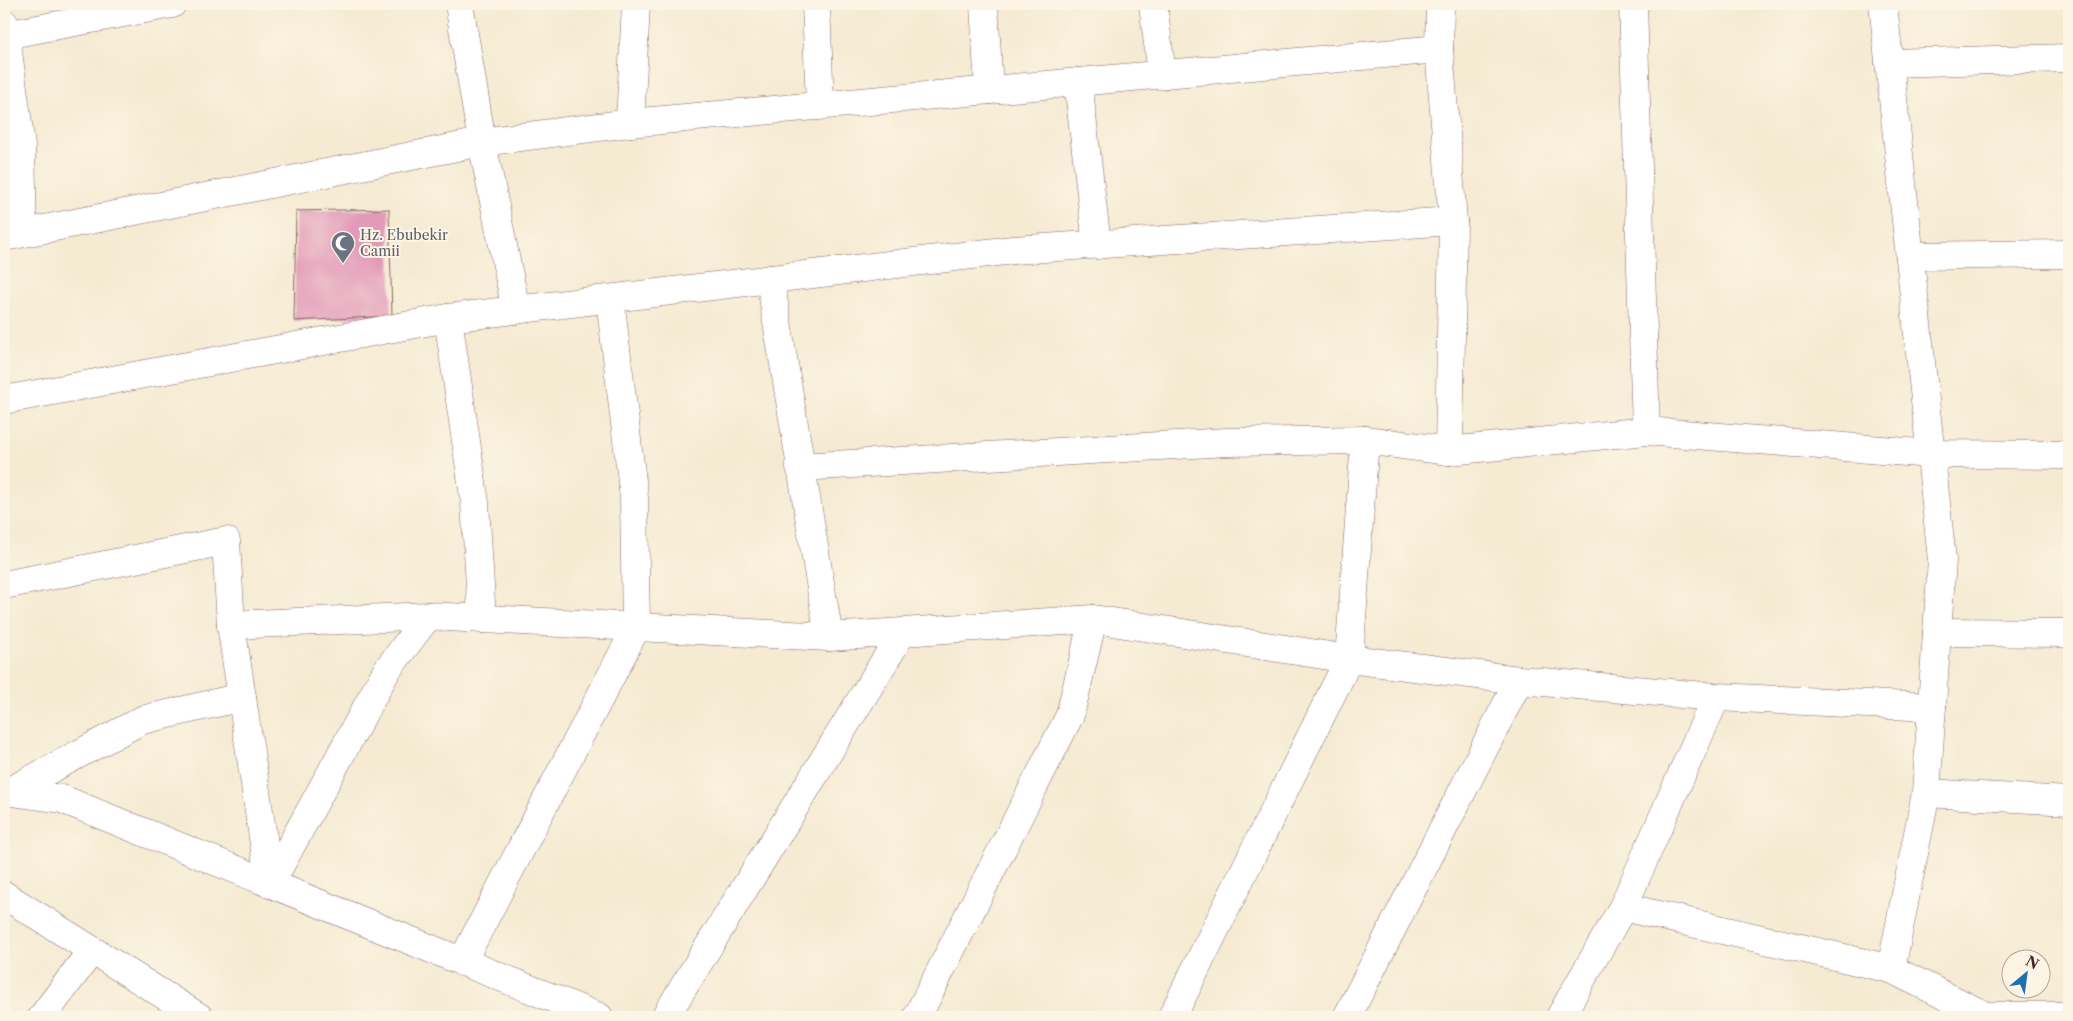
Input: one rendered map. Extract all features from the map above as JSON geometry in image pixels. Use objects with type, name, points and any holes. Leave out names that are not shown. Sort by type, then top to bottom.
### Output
[{"type":"street","points":[[172,4],[5,29],[21,146],[14,235],[482,142],[630,123],[1439,49]]},
{"type":"street","points":[[460,4],[482,142],[516,310]]},
{"type":"street","points":[[630,123],[636,4]]},
{"type":"street","points":[[816,4],[820,106]]},
{"type":"street","points":[[984,4],[989,90]]},
{"type":"street","points":[[1153,4],[1162,75]]},
{"type":"street","points":[[1440,4],[1439,49],[1453,221],[1449,451]]},
{"type":"street","points":[[1633,4],[1646,432]]},
{"type":"street","points":[[1883,4],[1942,560],[1926,793],[1891,969]]},
{"type":"street","points":[[1889,63],[2069,58]]},
{"type":"street","points":[[1078,82],[1097,245]]},
{"type":"street","points":[[4,400],[448,318],[1013,250],[1453,221]]},
{"type":"street","points":[[1910,256],[2069,254]]},
{"type":"street","points":[[770,279],[829,637]]},
{"type":"street","points":[[462,962],[636,628],[634,498],[610,299]]},
{"type":"street","points":[[448,318],[475,503],[482,619]]},
{"type":"street","points":[[800,467],[1227,442],[1365,440],[1449,451],[1646,432],[1931,454],[2069,455]]},
{"type":"street","points":[[1172,1017],[1350,659],[1365,440]]},
{"type":"street","points":[[4,585],[226,541],[231,625],[270,884]]},
{"type":"street","points":[[270,884],[387,670],[428,616]]},
{"type":"street","points":[[231,625],[428,616],[829,637],[1093,619],[1350,659],[1519,680],[1716,697],[1932,707]]},
{"type":"street","points":[[917,1017],[1070,715],[1093,619]]},
{"type":"street","points":[[665,1017],[902,632]]},
{"type":"street","points":[[1937,632],[2069,632]]},
{"type":"street","points":[[1347,1017],[1519,680]]},
{"type":"street","points":[[6,792],[142,720],[242,697]]},
{"type":"street","points":[[1560,1017],[1623,907],[1716,697]]},
{"type":"street","points":[[6,792],[62,799],[599,1017]]},
{"type":"street","points":[[1926,793],[2069,802]]},
{"type":"street","points":[[4,895],[199,1017]]},
{"type":"street","points":[[1623,907],[1891,969],[1986,1017],[2069,1016]]},
{"type":"street","points":[[42,1017],[92,950]]},
{"type":"building","name":"Hz. Ebubekir Camii","points":[[389,209],[392,316],[294,321],[296,211]]},
{"type":"place","name":"Hz. Ebubekir Camii","points":[[343,264]]}]
